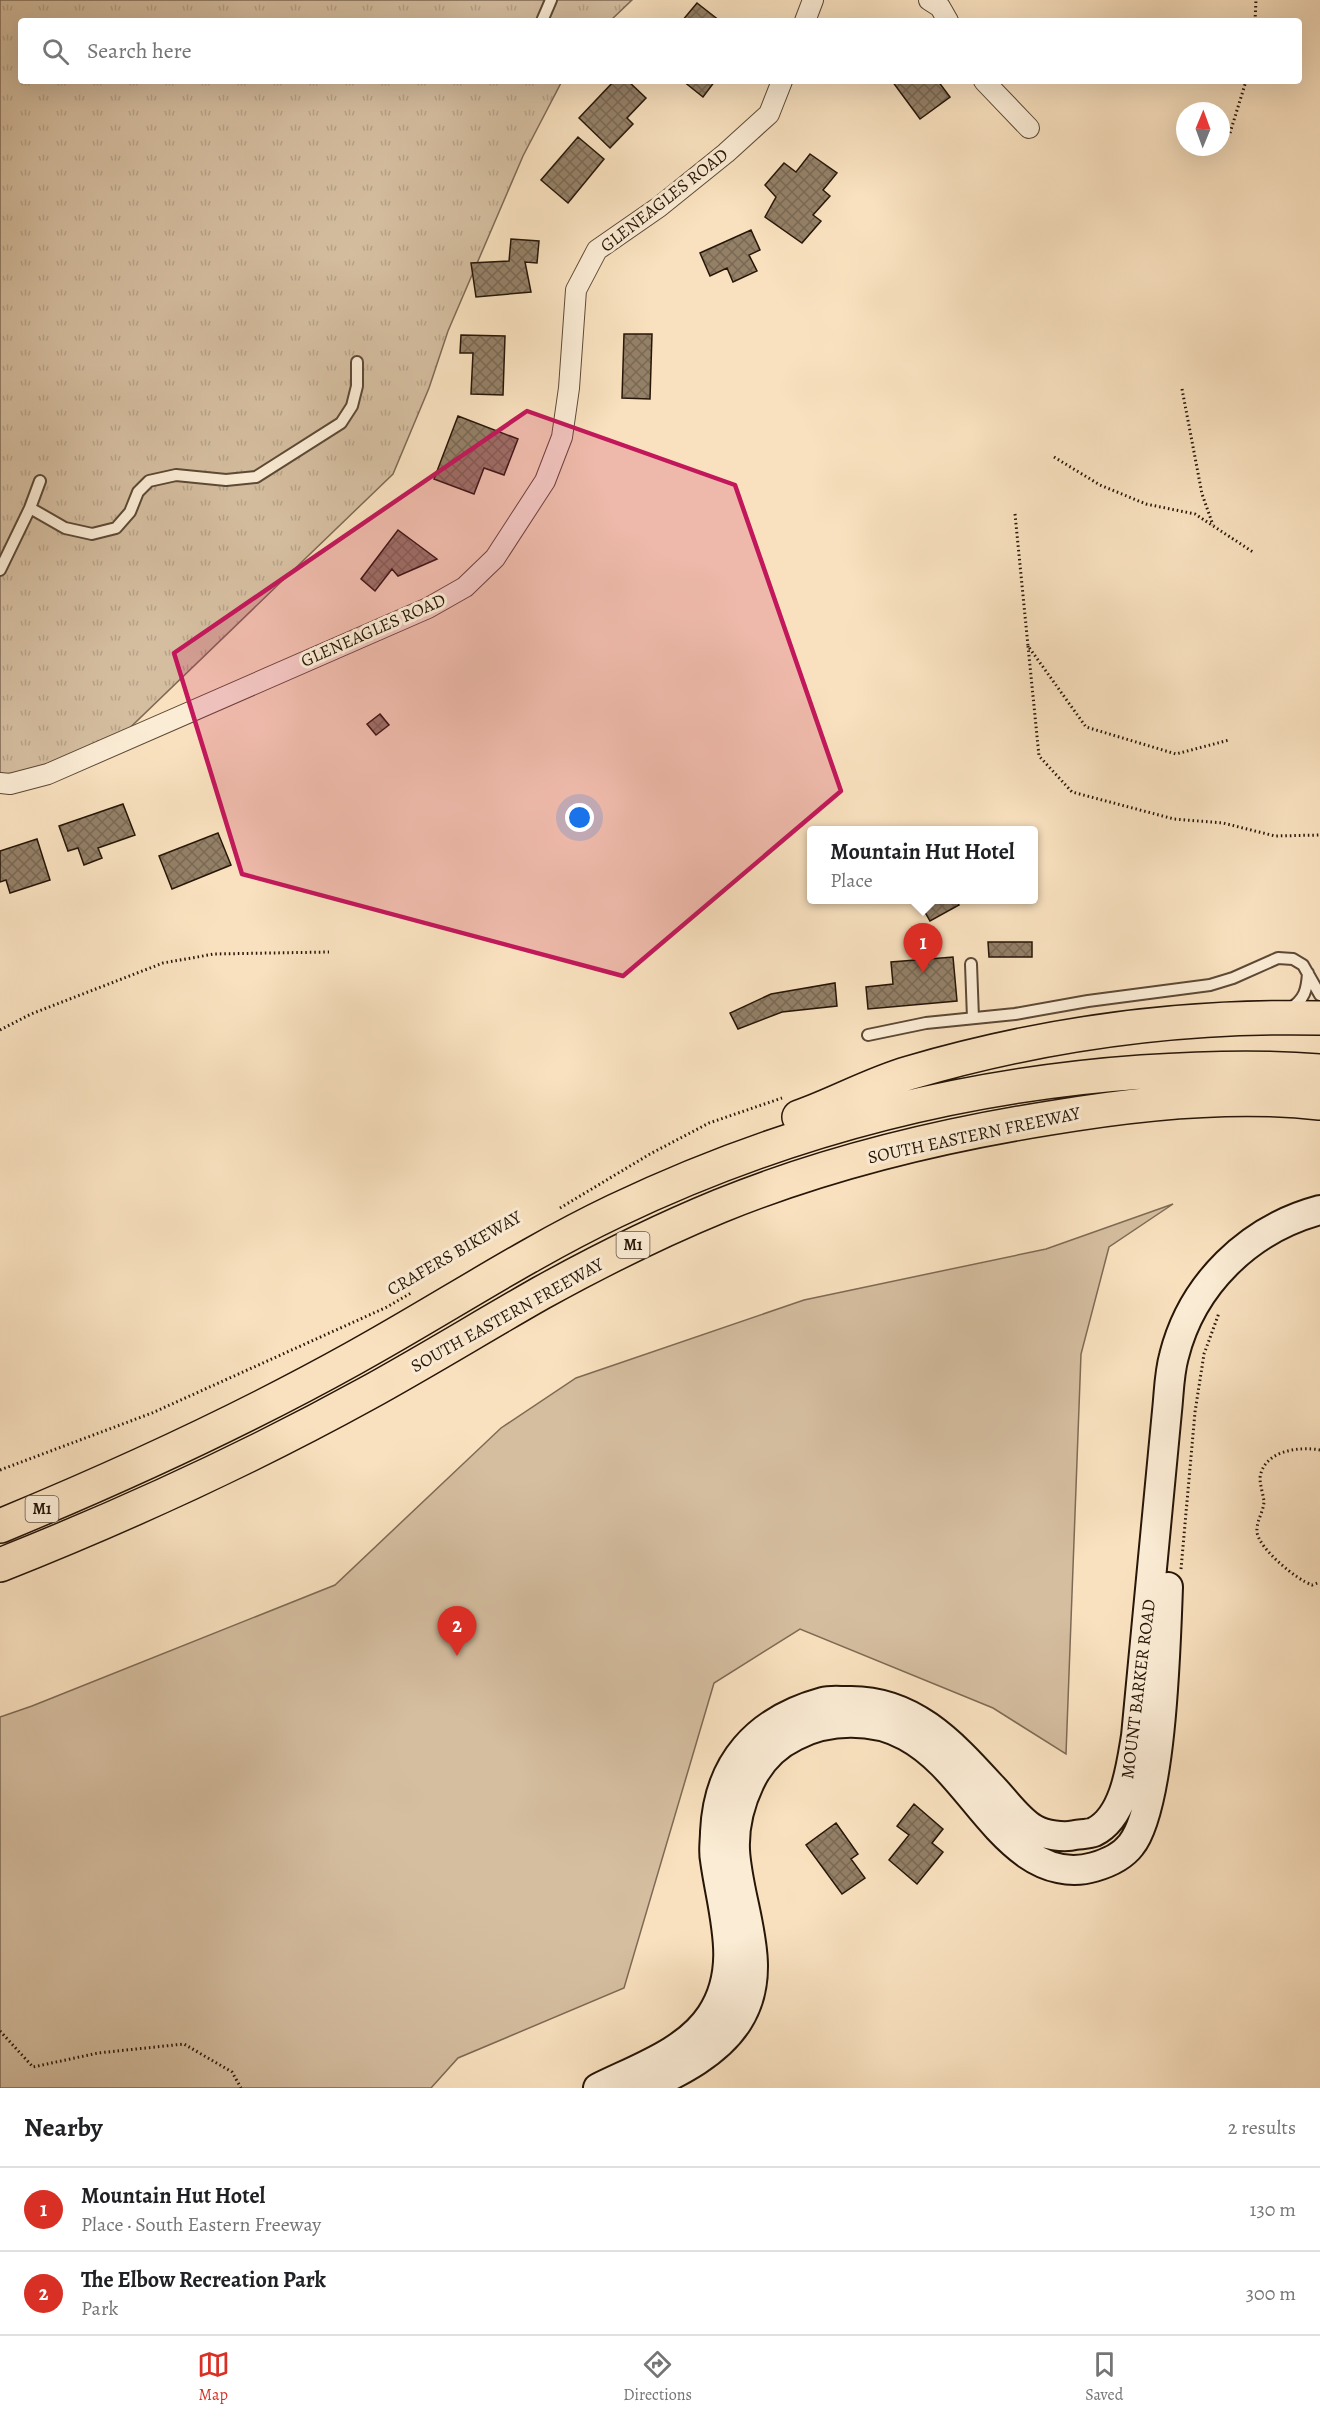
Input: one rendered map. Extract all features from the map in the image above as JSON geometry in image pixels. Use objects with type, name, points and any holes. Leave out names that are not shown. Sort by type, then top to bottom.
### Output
[{"type":"highway","points":[[614,1212],[724,1143],[819,1110],[907,1074],[1000,1049],[1142,1025],[1266,1017],[1320,1018]]},
{"type":"highway","name":"SOUTH EASTERN FREEWAY","points":[[0,1526],[175,1451],[264,1406],[352,1360],[614,1212],[707,1172],[799,1137],[895,1109],[994,1088],[1093,1076],[1194,1068],[1320,1071]]},
{"type":"highway","name":"SOUTH EASTERN FREEWAY","points":[[0,1565],[97,1525],[279,1440],[369,1393],[543,1292],[630,1246],[721,1206],[817,1170],[911,1144],[1011,1124],[1110,1108],[1208,1100],[1316,1103]]},
{"type":"highway","points":[[0,1517],[84,1491]]},
{"type":"main road","name":"MOUNT BARKER ROAD","points":[[859,1712],[885,1705],[912,1714],[938,1734],[1035,1829],[1067,1837],[1094,1832],[1111,1816],[1129,1783],[1136,1736],[1173,1358],[1184,1326],[1201,1295],[1224,1266],[1243,1248],[1258,1236],[1286,1221],[1320,1210]]},
{"type":"main road","name":"MOUNT BARKER ROAD","points":[[646,2088],[712,2050],[739,2020],[714,1857],[716,1819],[721,1792],[730,1768],[747,1743],[772,1724],[798,1711],[826,1701],[859,1712],[880,1726],[906,1736],[936,1757],[1004,1834],[1028,1854],[1049,1866],[1080,1871],[1111,1862],[1132,1845],[1145,1815],[1158,1738],[1165,1652],[1176,1435],[1184,1360],[1193,1332],[1208,1305],[1239,1266],[1263,1246],[1291,1231],[1320,1221]]},
{"type":"main road","name":"MOUNT BARKER ROAD","points":[[598,2088],[660,2057],[696,2034],[712,2015],[736,1994]]},
{"type":"street","points":[[806,18],[813,0]]},
{"type":"street","points":[[929,0],[939,7],[946,18]]},
{"type":"street","name":"GLENEAGLES ROAD","points":[[0,783],[10,784],[48,774],[428,608],[465,586],[495,558],[521,520],[544,481],[562,437],[569,388],[576,290],[597,250],[659,207],[726,153],[769,114],[781,84]]},
{"type":"street","points":[[987,84],[1029,128]]},
{"type":"lane","points":[[543,18],[550,0]]},
{"type":"lane","points":[[30,508],[65,528],[92,534],[116,528],[130,512],[138,492],[149,481],[176,475],[226,480],[256,477],[341,423],[352,406],[357,386],[357,362]]},
{"type":"lane","points":[[0,570],[30,508],[40,481]]},
{"type":"lane","points":[[868,1035],[926,1023],[1016,1014],[1098,999],[1210,985],[1233,978],[1278,958],[1297,961],[1306,968],[1320,995]]},
{"type":"lane","points":[[972,964],[973,1018]]},
{"type":"lane","points":[[1266,1017],[1284,1012],[1299,1002],[1306,989],[1308,973]]},
{"type":"path","points":[[1255,18],[1256,0]]},
{"type":"path","points":[[1230,133],[1245,84]]},
{"type":"path","points":[[1182,389],[1202,494],[1214,526]]},
{"type":"path","points":[[1054,457],[1100,485],[1146,504],[1195,514],[1253,552]]},
{"type":"path","points":[[1015,514],[1039,756],[1072,792],[1174,819],[1223,823],[1275,836],[1320,835]]},
{"type":"path","points":[[1028,646],[1086,727],[1176,754],[1229,740]]},
{"type":"path","points":[[0,1030],[31,1014],[164,963],[214,954],[329,952]]},
{"type":"path","points":[[554,1211],[650,1154],[709,1123],[789,1095]]},
{"type":"path","name":"CRAFERS BIKEWAY","points":[[0,1470],[152,1413],[387,1307],[417,1290]]},
{"type":"path","points":[[1181,1570],[1192,1436],[1204,1354],[1219,1313],[1225,1304]]},
{"type":"path","points":[[1320,1450],[1279,1452],[1265,1465],[1260,1478],[1264,1504],[1257,1530],[1259,1539],[1271,1555],[1303,1582],[1312,1585],[1320,1582]]},
{"type":"path","points":[[0,2031],[33,2067],[98,2053],[184,2044],[232,2073],[241,2088]]},
{"type":"highlighted area","points":[[527,411],[735,485],[841,791],[623,976],[242,874],[174,653]]},
{"type":"green space","points":[[0,0],[632,0],[613,18],[18,18],[18,84],[560,84],[523,156],[448,331],[429,388],[393,474],[113,744],[0,783]]},
{"type":"green space","points":[[1173,1204],[1109,1247],[1081,1354],[1066,1754],[993,1708],[800,1629],[714,1683],[624,1988],[458,2058],[431,2088],[0,2088],[0,1717],[335,1585],[501,1428],[576,1378],[804,1300],[1046,1249]]},
{"type":"building","points":[[697,3],[716,18],[684,18]]},
{"type":"building","points":[[611,84],[631,84],[646,98],[627,118],[633,124],[610,148],[579,118]]},
{"type":"building","points":[[687,84],[713,84],[703,97]]},
{"type":"building","points":[[894,84],[940,84],[950,97],[920,119]]},
{"type":"building","points":[[578,137],[604,159],[568,203],[541,180]]},
{"type":"building","points":[[810,154],[837,173],[823,190],[830,196],[813,215],[821,221],[802,243],[765,217],[776,197],[765,185],[784,163],[796,172]]},
{"type":"building","points":[[751,230],[760,250],[749,255],[757,271],[733,282],[727,268],[710,276],[700,253]]},
{"type":"building","points":[[511,239],[539,241],[537,263],[525,262],[531,292],[476,297],[471,263],[509,261]]},
{"type":"building","points":[[624,334],[652,334],[650,399],[622,398]]},
{"type":"building","points":[[461,335],[505,336],[503,395],[471,394],[473,353],[460,353]]},
{"type":"building","points":[[458,416],[518,439],[504,475],[484,468],[474,494],[434,479]]},
{"type":"building","points":[[398,530],[437,559],[398,576],[392,569],[375,591],[361,579]]},
{"type":"building","points":[[380,714],[389,725],[376,735],[367,724]]},
{"type":"building","points":[[123,804],[135,835],[98,848],[102,858],[84,865],[78,848],[68,851],[59,826]]},
{"type":"building","points":[[218,833],[231,865],[172,889],[159,856]]},
{"type":"building","points":[[37,839],[50,880],[10,893],[6,880],[0,882],[0,851]]},
{"type":"building","points":[[920,904],[959,905],[930,921]]},
{"type":"building","points":[[988,942],[1032,942],[1032,957],[989,957]]},
{"type":"building","points":[[953,957],[957,1001],[868,1009],[866,987],[893,984],[891,962]]},
{"type":"building","points":[[835,983],[837,1006],[782,1012],[738,1029],[730,1013],[771,994]]},
{"type":"building","points":[[914,1804],[943,1829],[932,1843],[943,1852],[917,1884],[889,1860],[909,1835],[897,1826]]},
{"type":"building","points":[[836,1823],[858,1854],[851,1859],[865,1878],[842,1894],[806,1845]]},
{"type":"place","name":"Mountain Hut Hotel","points":[[923,973]]},
{"type":"place","name":"The Elbow Recreation Park","points":[[457,1656]]}]
